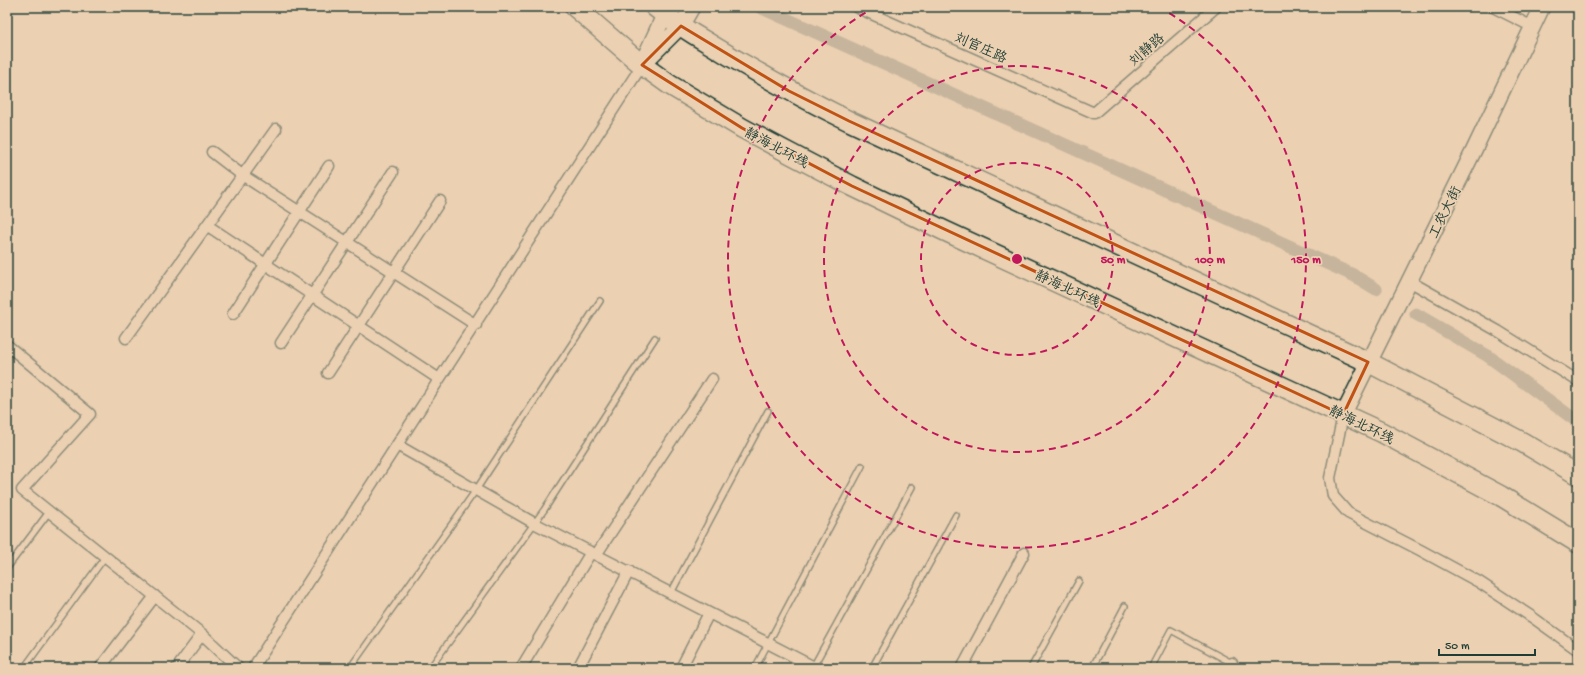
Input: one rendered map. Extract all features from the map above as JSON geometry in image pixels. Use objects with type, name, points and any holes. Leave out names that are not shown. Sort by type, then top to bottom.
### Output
[{"type":"highway","name":"静海北环线","points":[[575,7],[642,65],[670,85],[742,128],[852,186],[945,231],[1381,432],[1501,496],[1578,543]]},
{"type":"highway","points":[[662,9],[681,26],[789,91],[848,121],[1368,362],[1522,442],[1578,476]]},
{"type":"street","points":[[253,668],[439,378],[476,325],[642,65],[681,26],[692,7]]},
{"type":"street","name":"刘官庄路","points":[[856,7],[1094,113]]},
{"type":"street","name":"刘静路","points":[[1094,113],[1216,7]]},
{"type":"street","points":[[1493,7],[1533,28]]},
{"type":"street","name":"工农大街","points":[[1343,415],[1474,150],[1542,7]]},
{"type":"street","points":[[642,65],[662,9]]},
{"type":"street","points":[[126,338],[208,226],[276,128]]},
{"type":"street","points":[[212,152],[242,175],[476,325]]},
{"type":"street","points":[[233,314],[329,166]]},
{"type":"street","points":[[281,343],[393,172]]},
{"type":"street","points":[[328,373],[440,201]]},
{"type":"street","points":[[208,226],[439,378]]},
{"type":"street","points":[[1409,281],[1498,331],[1578,381]]},
{"type":"street","points":[[7,345],[90,414],[22,490],[202,634],[238,668]]},
{"type":"street","points":[[521,668],[593,553],[712,379]]},
{"type":"street","points":[[1343,415],[1330,478],[1333,496],[1348,513],[1479,582],[1578,650]]},
{"type":"street","points":[[397,445],[534,523],[814,667]]},
{"type":"street","points":[[962,668],[1024,553]]},
{"type":"street","points":[[578,668],[629,571]]},
{"type":"street","points":[[100,668],[155,596]]},
{"type":"street","points":[[681,668],[709,613]]},
{"type":"street","points":[[177,668],[202,634]]},
{"type":"lane","points":[[350,668],[476,490],[600,301]]},
{"type":"lane","points":[[430,668],[544,510],[655,338]]},
{"type":"lane","points":[[671,593],[768,411]]},
{"type":"lane","points":[[756,668],[862,466]]},
{"type":"lane","points":[[814,667],[912,487]]},
{"type":"lane","points":[[7,568],[49,512]]},
{"type":"lane","points":[[872,668],[956,514]]},
{"type":"lane","points":[[24,668],[105,557]]},
{"type":"lane","points":[[1031,668],[1079,581]]},
{"type":"lane","points":[[1092,668],[1125,606]]},
{"type":"lane","points":[[1150,668],[1172,630],[1234,666]]},
{"type":"highlighted area","points":[[681,26],[789,91],[849,121],[1368,362],[1343,415],[852,186],[742,128],[642,65]]},
{"type":"waterway","points":[[760,7],[1353,275],[1376,289]]},
{"type":"waterway","points":[[1416,314],[1488,356],[1578,422]]}]
